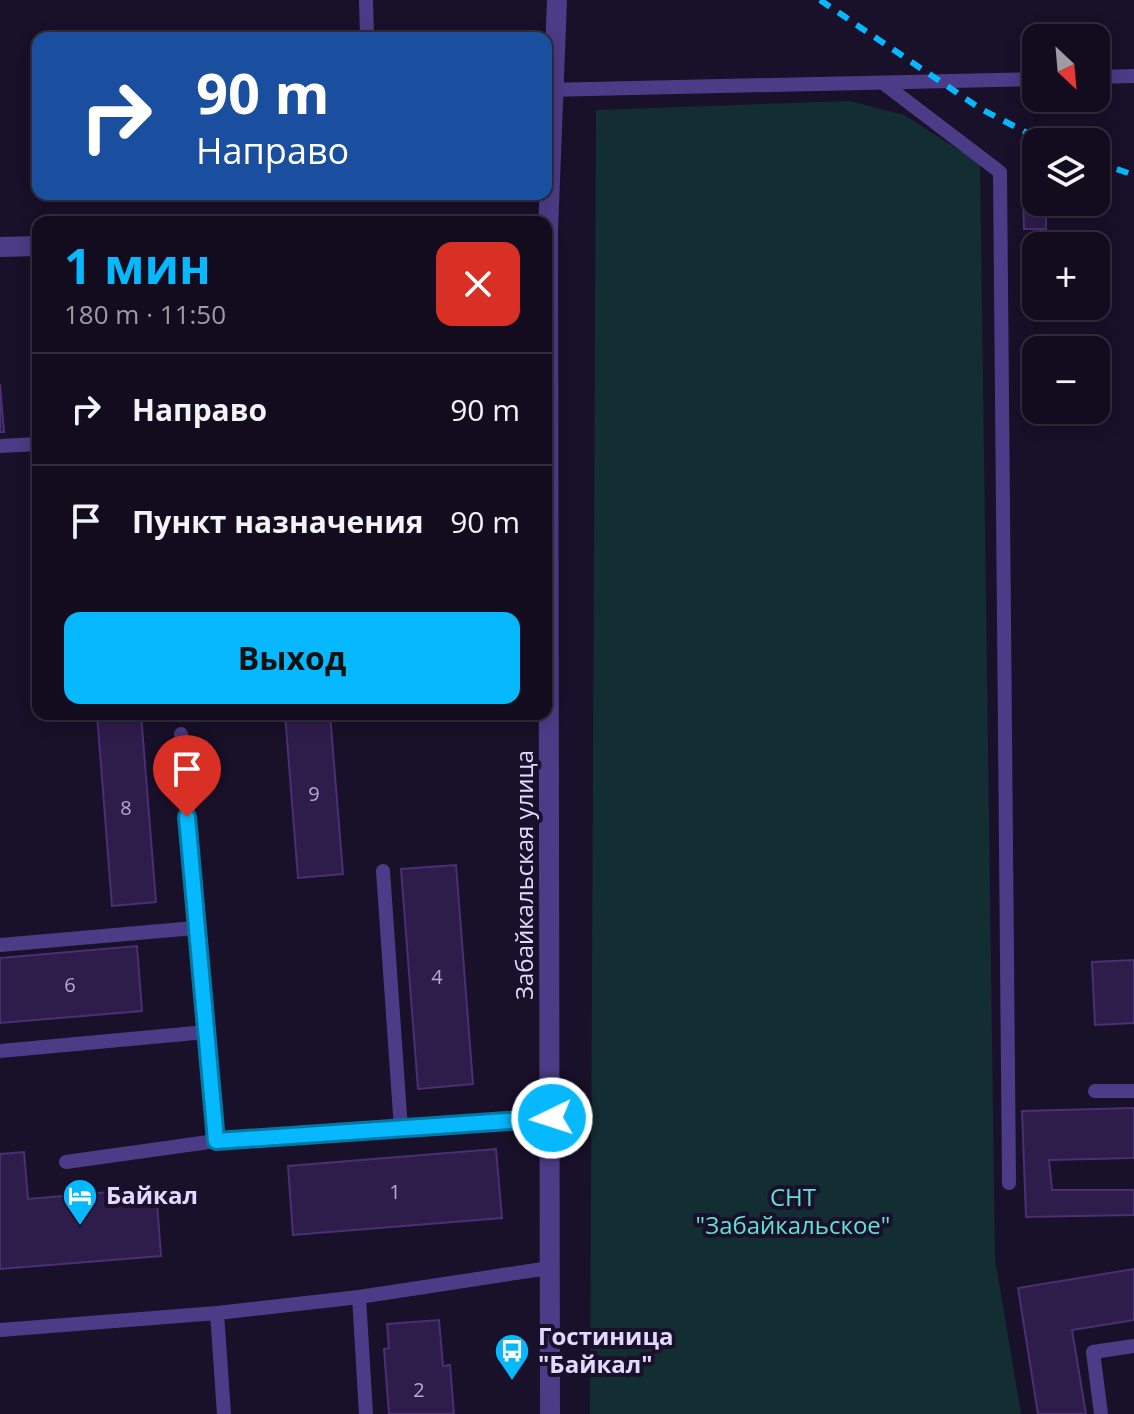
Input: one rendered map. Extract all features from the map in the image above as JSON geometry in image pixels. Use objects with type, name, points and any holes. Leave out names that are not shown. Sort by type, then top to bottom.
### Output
[{"type":"street","name":"Забайкальская улица","points":[[552,56],[557,0]]},
{"type":"street","points":[[0,247],[32,246]]},
{"type":"street","name":"Забайкальская улица","points":[[550,720],[550,1414]]},
{"type":"lane","points":[[366,0],[367,32]]},
{"type":"lane","points":[[1110,77],[1134,76]]},
{"type":"lane","points":[[552,90],[1022,79]]},
{"type":"lane","points":[[883,83],[1000,172],[1009,1183]]},
{"type":"lane","points":[[0,446],[32,444]]},
{"type":"lane","points":[[181,734],[195,928],[216,1141]]},
{"type":"lane","points":[[383,871],[401,1129]]},
{"type":"lane","points":[[0,945],[195,928]]},
{"type":"lane","points":[[0,1051],[206,1032]]},
{"type":"lane","points":[[1095,1091],[1134,1091]]},
{"type":"lane","points":[[66,1162],[216,1141],[552,1118]]},
{"type":"lane","points":[[0,1330],[217,1313],[359,1297],[549,1268]]},
{"type":"lane","points":[[359,1297],[366,1414]]},
{"type":"lane","points":[[217,1313],[224,1414]]},
{"type":"lane","points":[[1101,1414],[1093,1352],[1134,1346]]},
{"type":"green space","name":"СНТ \"Забайкальское\"","points":[[850,101],[904,115],[980,163],[995,1259],[1021,1414],[590,1414],[596,110]]},
{"type":"building","points":[[1024,216],[1046,216],[1046,229],[1024,229]]},
{"type":"building","points":[[0,384],[4,432],[0,432]]},
{"type":"building","points":[[97,720],[141,720],[156,902],[112,906]]},
{"type":"building","points":[[285,720],[330,720],[343,874],[298,878]]},
{"type":"building","points":[[456,865],[473,1084],[418,1089],[401,869]]},
{"type":"building","points":[[137,946],[142,1011],[0,1023],[0,958]]},
{"type":"building","points":[[1134,960],[1134,1023],[1095,1025],[1092,962]]},
{"type":"building","points":[[1134,1108],[1134,1158],[1049,1160],[1052,1190],[1134,1190],[1134,1215],[1026,1217],[1022,1111]]},
{"type":"building","points":[[496,1149],[502,1218],[293,1235],[288,1166]]},
{"type":"building","name":"Байкал","points":[[24,1152],[28,1199],[156,1188],[161,1256],[0,1269],[0,1154]]},
{"type":"building","points":[[1134,1269],[1134,1320],[1072,1330],[1086,1414],[1038,1414],[1018,1288]]},
{"type":"building","points":[[439,1320],[443,1366],[450,1365],[454,1414],[389,1414],[384,1349],[389,1348],[387,1324]]},
{"type":"railway","points":[[820,0],[981,109],[1022,130]]},
{"type":"railway","points":[[1110,167],[1134,175]]},
{"type":"place","name":"Байкал","points":[[80,1227]]},
{"type":"place","name":"Гостиница \"Байкал\"","points":[[512,1382]]},
{"type":"route","points":[[187,817],[216,1141],[552,1118]]}]
